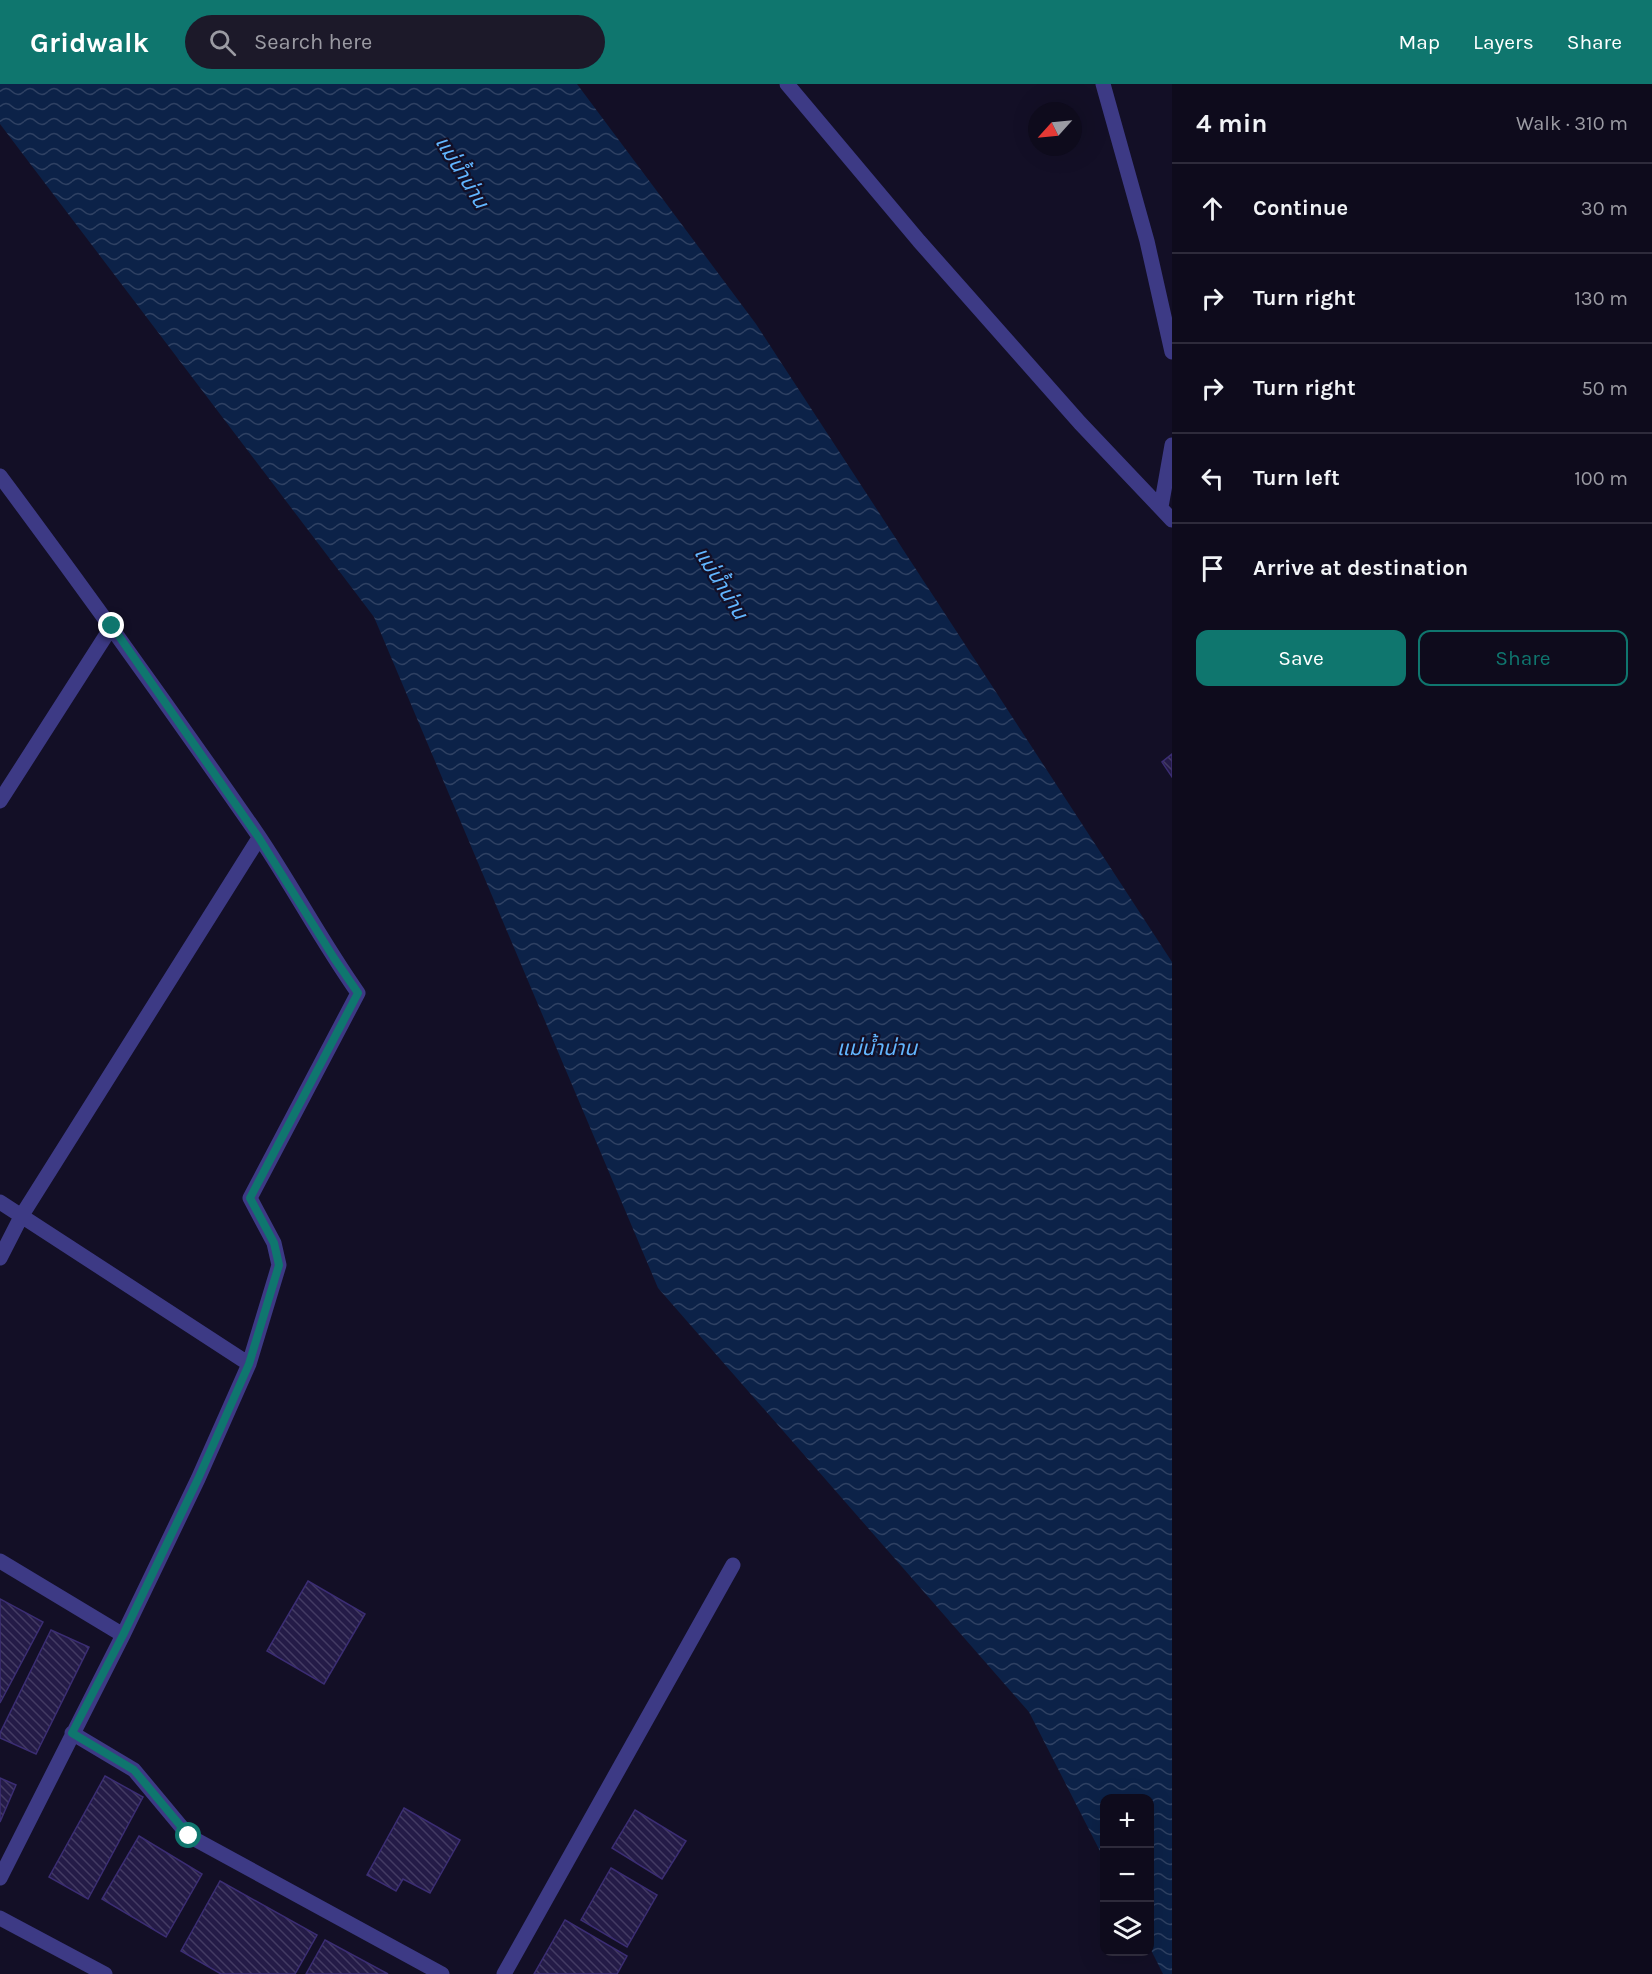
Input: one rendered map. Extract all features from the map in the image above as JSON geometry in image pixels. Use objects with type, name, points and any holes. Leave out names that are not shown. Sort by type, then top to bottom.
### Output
[{"type":"street","points":[[787,84],[919,241],[1072,414],[1172,520]]},
{"type":"street","points":[[1103,84],[1147,242],[1172,352]]},
{"type":"street","points":[[1161,507],[1172,445]]},
{"type":"street","points":[[0,476],[112,626],[259,838],[358,993],[250,1198],[274,1243],[279,1265],[249,1364],[198,1479],[123,1635],[0,1878]]},
{"type":"street","points":[[0,801],[112,626]]},
{"type":"street","points":[[0,1258],[22,1215],[259,838]]},
{"type":"street","points":[[0,1203],[22,1215],[249,1364]]},
{"type":"street","points":[[0,1561],[123,1635]]},
{"type":"street","points":[[504,1974],[733,1565]]},
{"type":"street","points":[[72,1733],[134,1770],[189,1836],[442,1974]]},
{"type":"street","points":[[0,1918],[105,1974]]},
{"type":"water","name":"แม่น้ำน่าน","points":[[0,84],[577,84],[756,324],[1172,962],[1172,1974],[1163,1974],[1154,1956],[1154,1794],[1100,1794],[1100,1851],[1029,1712],[658,1288],[374,617],[0,124]]},
{"type":"building","points":[[1172,754],[1172,777],[1162,762]]},
{"type":"building","points":[[308,1581],[365,1614],[324,1684],[267,1651]]},
{"type":"building","points":[[0,1599],[43,1622],[0,1703]]},
{"type":"building","points":[[51,1630],[89,1647],[36,1754],[0,1738],[0,1733]]},
{"type":"building","points":[[105,1776],[143,1797],[88,1899],[49,1877]]},
{"type":"building","points":[[0,1778],[16,1785],[0,1822]]},
{"type":"building","points":[[404,1808],[460,1840],[430,1893],[403,1879],[396,1891],[367,1875]]},
{"type":"building","points":[[635,1810],[686,1841],[662,1879],[612,1848]]},
{"type":"building","points":[[139,1836],[202,1874],[166,1937],[102,1899]]},
{"type":"building","points":[[611,1868],[657,1895],[627,1947],[581,1920]]},
{"type":"building","points":[[220,1881],[317,1935],[295,1974],[221,1974],[181,1951]]},
{"type":"building","points":[[565,1920],[627,1956],[617,1974],[534,1974]]},
{"type":"building","points":[[325,1940],[388,1974],[306,1974]]},
{"type":"route","points":[[112,626],[259,838],[358,993],[250,1198],[274,1243],[279,1265],[249,1364],[198,1479],[123,1635],[72,1733],[134,1770],[189,1836]]}]
